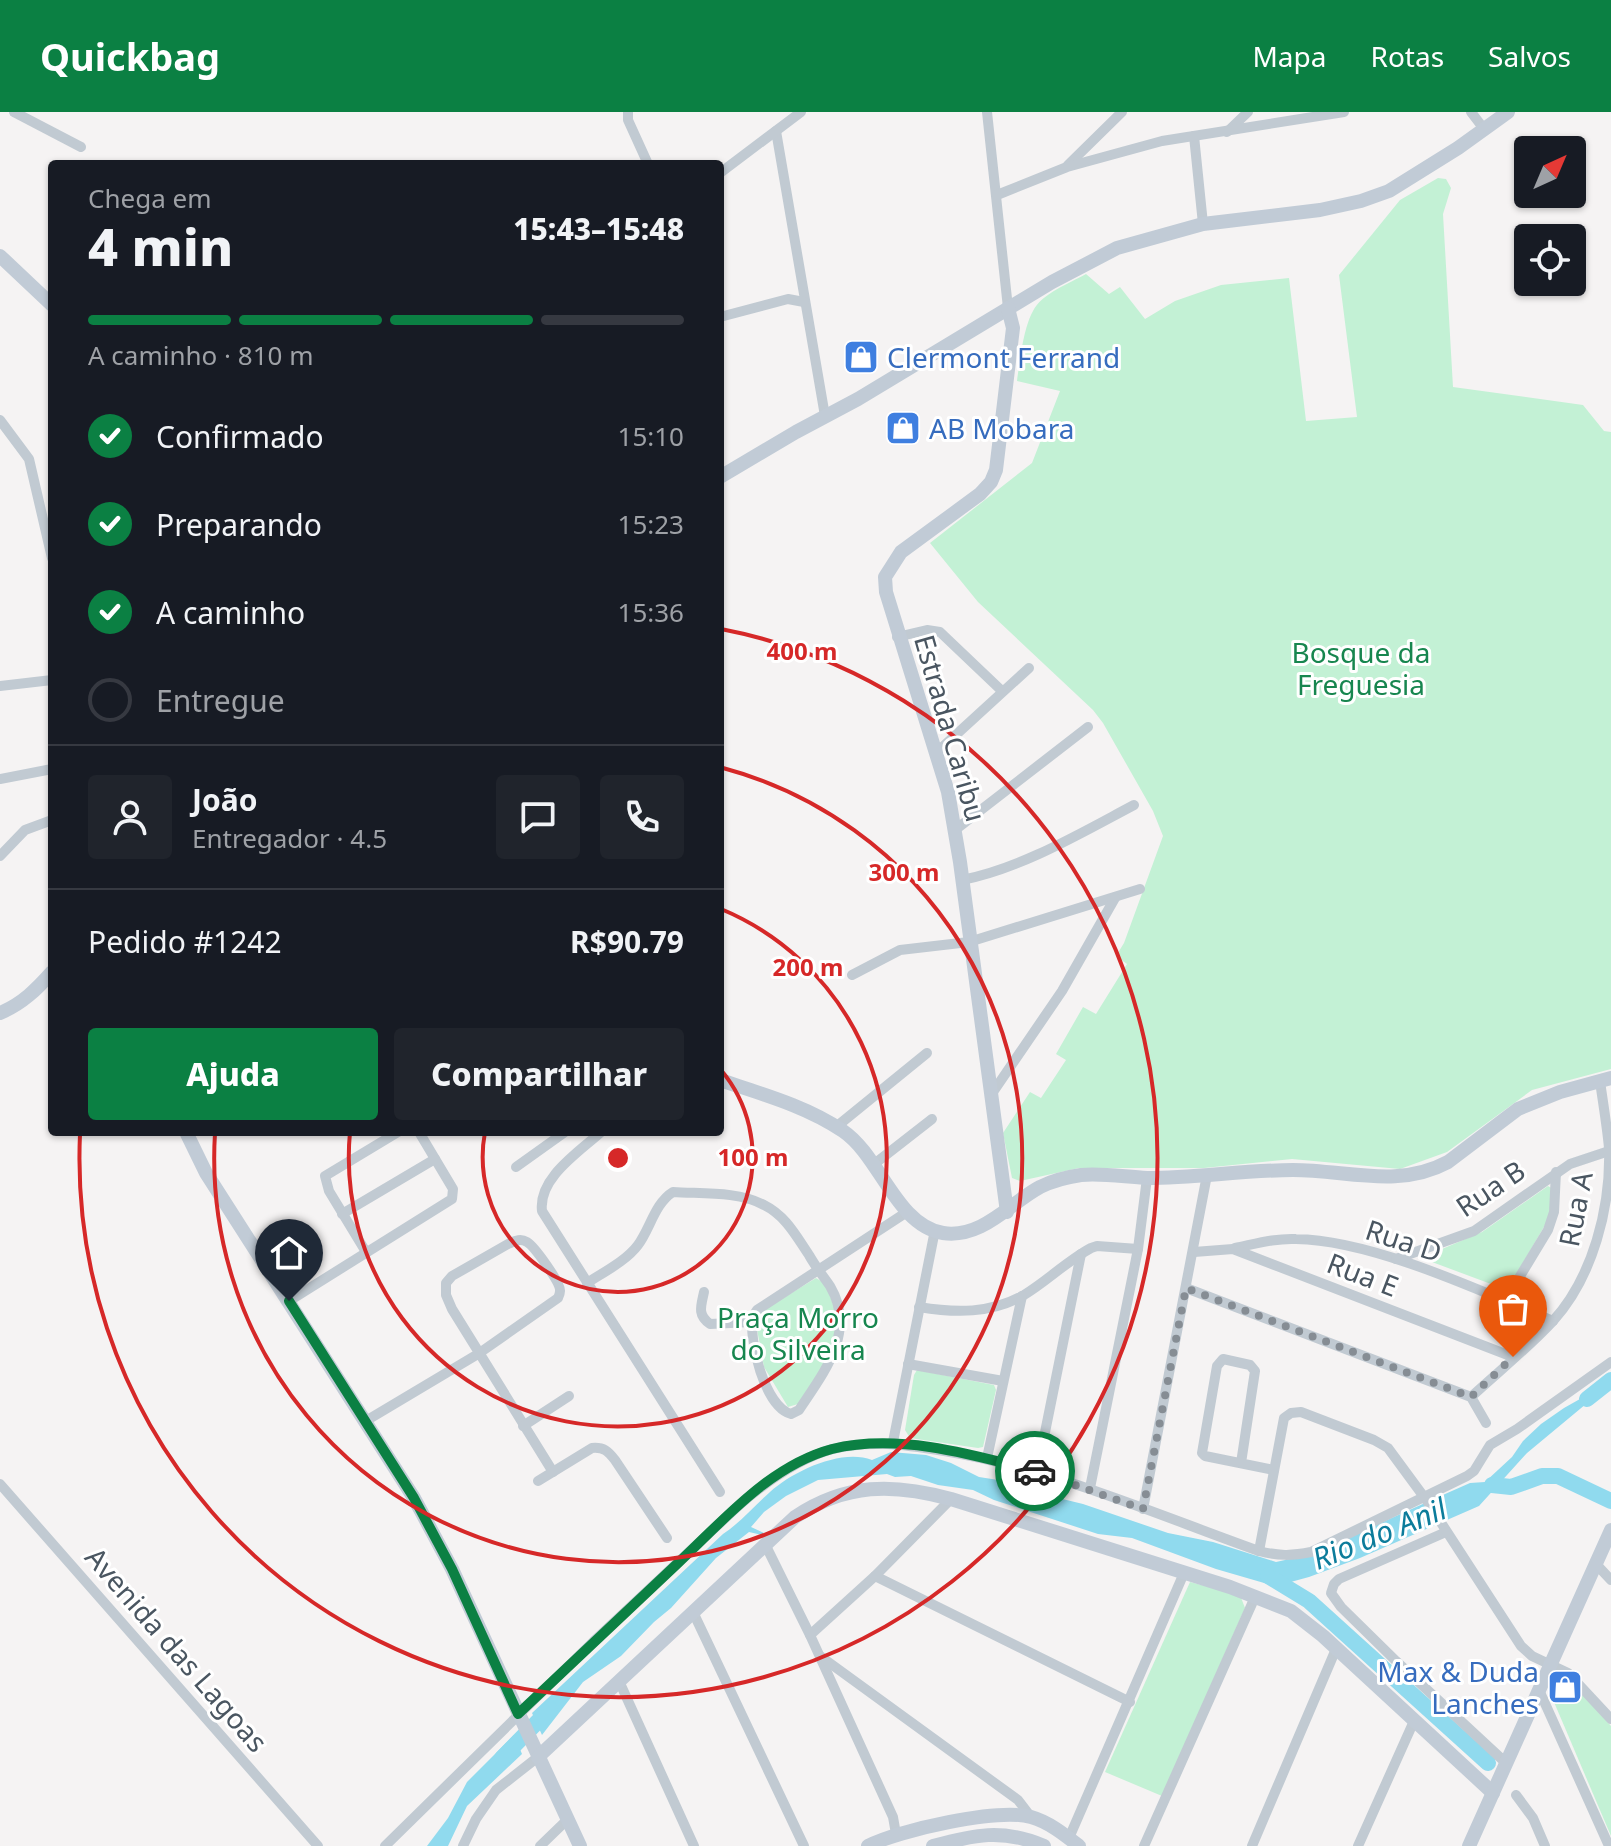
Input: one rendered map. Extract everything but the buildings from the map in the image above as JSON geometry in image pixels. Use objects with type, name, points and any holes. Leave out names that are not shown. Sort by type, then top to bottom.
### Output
[{"type":"street","points":[[14,112],[81,147]]},
{"type":"street","points":[[628,112],[628,120],[646,160]]},
{"type":"street","points":[[724,170],[801,112]]},
{"type":"street","points":[[987,112],[1008,308]]},
{"type":"street","points":[[1067,167],[1122,112]]},
{"type":"street","points":[[1227,132],[1248,112]]},
{"type":"street","points":[[997,195],[1067,167],[1162,141],[1344,112]]},
{"type":"street","points":[[1471,112],[1484,129]]},
{"type":"street","points":[[724,475],[882,385],[1008,308],[1117,248],[1203,224],[1320,210],[1361,201],[1389,191],[1508,112]]},
{"type":"street","points":[[776,131],[825,416]]},
{"type":"street","points":[[1194,136],[1203,224]]},
{"type":"street","points":[[0,256],[48,301]]},
{"type":"street","points":[[788,299],[801,284]]},
{"type":"street","points":[[724,316],[788,299],[804,302]]},
{"type":"street","name":"Estrada Caribu","points":[[1007,1212],[955,830],[936,753],[897,637],[885,577],[891,565],[912,542],[980,494],[991,482],[996,470],[1013,328],[1008,308]]},
{"type":"street","points":[[2,426],[29,459],[48,541]]},
{"type":"street","points":[[897,637],[927,630],[940,632],[1002,691]]},
{"type":"street","points":[[936,753],[1029,668]]},
{"type":"street","points":[[0,686],[48,680]]},
{"type":"street","points":[[955,830],[1088,727]]},
{"type":"street","points":[[0,779],[48,770]]},
{"type":"street","points":[[962,880],[1003,869],[1134,805]]},
{"type":"street","points":[[0,856],[25,830],[48,821]]},
{"type":"street","points":[[852,975],[900,950],[969,942],[1140,889]]},
{"type":"street","points":[[991,1095],[1062,991],[1115,898]]},
{"type":"street","points":[[0,1013],[20,1004],[48,976]]},
{"type":"street","points":[[836,1127],[927,1053]]},
{"type":"street","points":[[724,1081],[778,1099],[845,1132],[862,1149],[907,1212],[917,1221],[935,1230],[958,1233],[983,1225],[1007,1212],[1037,1188],[1063,1178],[1098,1175],[1147,1178],[1301,1170],[1387,1178],[1422,1173],[1457,1157],[1495,1125],[1527,1104],[1606,1080]]},
{"type":"street","name":"Rua A","points":[[1471,1397],[1553,1321],[1570,1299],[1594,1251],[1608,1185],[1606,1080]]},
{"type":"street","points":[[873,1165],[932,1119]]},
{"type":"street","points":[[188,1136],[206,1173],[414,1498],[452,1569],[580,1846]]},
{"type":"street","points":[[366,1252],[329,1191],[325,1176],[391,1136]]},
{"type":"street","points":[[289,1301],[452,1199],[453,1189],[421,1136]]},
{"type":"street","points":[[516,1167],[559,1136]]},
{"type":"street","points":[[597,1136],[560,1170],[545,1189],[542,1211],[720,1492]]},
{"type":"street","name":"Rua B","points":[[1396,1259],[1482,1227],[1556,1172],[1583,1157],[1609,1151]]},
{"type":"street","points":[[342,1214],[435,1159]]},
{"type":"street","points":[[1505,1301],[1548,1230],[1554,1212],[1556,1172]]},
{"type":"street","points":[[1143,1509],[1207,1175]]},
{"type":"street","points":[[1090,1488],[1138,1249],[1147,1178]]},
{"type":"street","points":[[587,1283],[638,1245],[661,1204],[673,1192],[745,1198],[763,1204],[787,1221],[818,1271],[830,1287],[841,1324],[838,1342],[824,1372],[799,1410],[791,1414],[779,1408],[758,1366],[751,1322],[757,1310],[818,1271],[907,1212]]},
{"type":"street","points":[[893,1442],[935,1230]]},
{"type":"street","points":[[364,1422],[478,1354],[553,1304],[561,1292],[558,1283],[526,1240],[518,1239],[452,1276],[446,1283],[446,1295],[478,1354],[553,1472]]},
{"type":"street","name":"Rua D","points":[[1233,1249],[1276,1240],[1301,1239],[1346,1246],[1396,1259],[1553,1321]]},
{"type":"street","points":[[919,1307],[955,1313],[974,1311],[1022,1296],[1097,1246],[1138,1249]]},
{"type":"street","name":"Rua E","points":[[1194,1252],[1233,1249],[1513,1357]]},
{"type":"street","points":[[1037,1472],[1081,1254]]},
{"type":"street","points":[[1186,1288],[1471,1397],[1486,1423]]},
{"type":"street","points":[[704,1292],[700,1311],[703,1319],[710,1324],[751,1322]]},
{"type":"street","points":[[987,1458],[1022,1296]]},
{"type":"street","points":[[1241,1463],[1255,1371],[1250,1365],[1223,1359],[1217,1366],[1202,1451],[1205,1456],[1274,1470]]},
{"type":"street","points":[[385,1846],[757,1489],[814,1456],[853,1445],[893,1442],[987,1458],[1090,1488],[1259,1551],[1285,1556],[1311,1552],[1426,1500],[1471,1474],[1490,1445],[1611,1362]]},
{"type":"street","points":[[908,1364],[1003,1381]]},
{"type":"street","points":[[523,1426],[569,1396]]},
{"type":"street","points":[[1259,1551],[1281,1422],[1291,1413],[1301,1412],[1382,1444],[1392,1452],[1426,1500],[1521,1646],[1532,1656],[1568,1673],[1611,1719]]},
{"type":"street","points":[[538,1481],[592,1448],[600,1447],[608,1451],[667,1538]]},
{"type":"street","name":"Avenida das Lagoas","points":[[0,1484],[318,1846]]},
{"type":"street","points":[[463,1846],[476,1819],[496,1790],[619,1681],[765,1544],[811,1506],[849,1493],[896,1488],[951,1499],[1184,1573],[1291,1611],[1493,1793]]},
{"type":"street","points":[[810,1635],[875,1576],[951,1499]]},
{"type":"street","points":[[1443,1528],[1339,1579],[1331,1589],[1334,1599],[1352,1618],[1506,1763]]},
{"type":"street","points":[[1469,1846],[1611,1530]]},
{"type":"street","points":[[765,1544],[893,1817],[895,1840]]},
{"type":"street","points":[[1595,1563],[1611,1580]]},
{"type":"street","points":[[868,1846],[895,1840],[916,1828],[1011,1816],[1031,1817],[1074,1842],[1184,1573]]},
{"type":"street","points":[[875,1576],[1130,1702]]},
{"type":"street","points":[[1144,1846],[1255,1597]]},
{"type":"street","points":[[693,1612],[804,1846]]},
{"type":"street","points":[[1252,1846],[1336,1649]]},
{"type":"street","points":[[820,1656],[1018,1800],[1031,1817]]},
{"type":"street","points":[[619,1681],[694,1846]]},
{"type":"street","points":[[1539,1690],[1609,1846]]},
{"type":"street","points":[[1358,1846],[1414,1721]]},
{"type":"street","points":[[1516,1795],[1533,1818],[1545,1846]]},
{"type":"street","points":[[540,1846],[568,1819]]},
{"type":"street","points":[[933,1846],[987,1834],[1013,1836],[1044,1846]]},
{"type":"green space","name":"Bosque da Freguesia","points":[[1438,178],[1446,179],[1451,188],[1443,214],[1453,387],[1583,405],[1604,431],[1611,432],[1611,1069],[1532,1090],[1447,1152],[1400,1169],[1292,1159],[1204,1168],[1079,1168],[1020,1181],[1012,1178],[1003,1133],[1030,1092],[1041,1098],[1066,1060],[1056,1054],[1083,1007],[1096,1014],[1127,964],[1116,956],[1124,943],[1163,836],[1153,811],[1093,710],[978,602],[930,543],[1032,463],[1060,391],[1017,381],[1027,327],[1042,299],[1086,274],[1109,294],[1120,287],[1145,319],[1175,301],[1221,285],[1289,278],[1306,421],[1357,417],[1339,275],[1400,200]]},
{"type":"green space","points":[[1548,1186],[1553,1189],[1548,1220],[1507,1290],[1432,1262],[1435,1252],[1482,1232]]},
{"type":"green space","name":"Praça Morro do Silveira","points":[[816,1278],[826,1284],[838,1319],[831,1354],[798,1404],[788,1407],[764,1367],[756,1324],[762,1311]]},
{"type":"green space","points":[[917,1370],[994,1385],[996,1390],[983,1447],[910,1438],[905,1430]]},
{"type":"green space","points":[[1190,1582],[1240,1595],[1245,1608],[1162,1796],[1105,1772]]},
{"type":"green space","points":[[1553,1671],[1565,1674],[1611,1726],[1611,1836],[1548,1688]]},
{"type":"water","name":"Rio do Anil","points":[[1603,1386],[1592,1399],[1527,1453],[1479,1506],[1360,1558],[1287,1583],[1287,1587],[1216,1569],[1132,1538],[1098,1534],[994,1500],[973,1490],[938,1485],[911,1476],[887,1474],[818,1480],[786,1496],[764,1512],[751,1527],[764,1533],[749,1532],[716,1558],[671,1608],[621,1656],[583,1682],[542,1735],[532,1713],[770,1492],[804,1469],[833,1459],[860,1457],[872,1460],[891,1452],[926,1455],[979,1477],[1011,1482],[1168,1533],[1213,1542],[1276,1562],[1312,1554],[1470,1483],[1485,1482],[1541,1424]]},
{"type":"water","points":[[514,1735],[522,1754],[467,1806],[448,1846],[427,1846],[448,1818],[467,1782]]},
{"type":"waterway","points":[[1587,1399],[1611,1380]]},
{"type":"waterway","points":[[1492,1485],[1511,1487],[1542,1476],[1558,1476],[1611,1501]]},
{"type":"waterway","points":[[1268,1576],[1309,1601],[1488,1763]]},
{"type":"waterway","points":[[502,1758],[550,1709]]},
{"type":"way so far","points":[[1035,1471],[1143,1509],[1186,1288],[1471,1397],[1513,1357]]},
{"type":"place","name":"Clermont Ferrand","points":[[861,357]]},
{"type":"place","name":"AB Mobara","points":[[903,428]]},
{"type":"place","name":"Max & Duda Lanches","points":[[1565,1687]]},
{"type":"route","points":[[289,1301],[414,1498],[452,1569],[518,1714],[757,1489],[814,1456],[853,1445],[893,1442],[987,1458],[1035,1471]]}]
